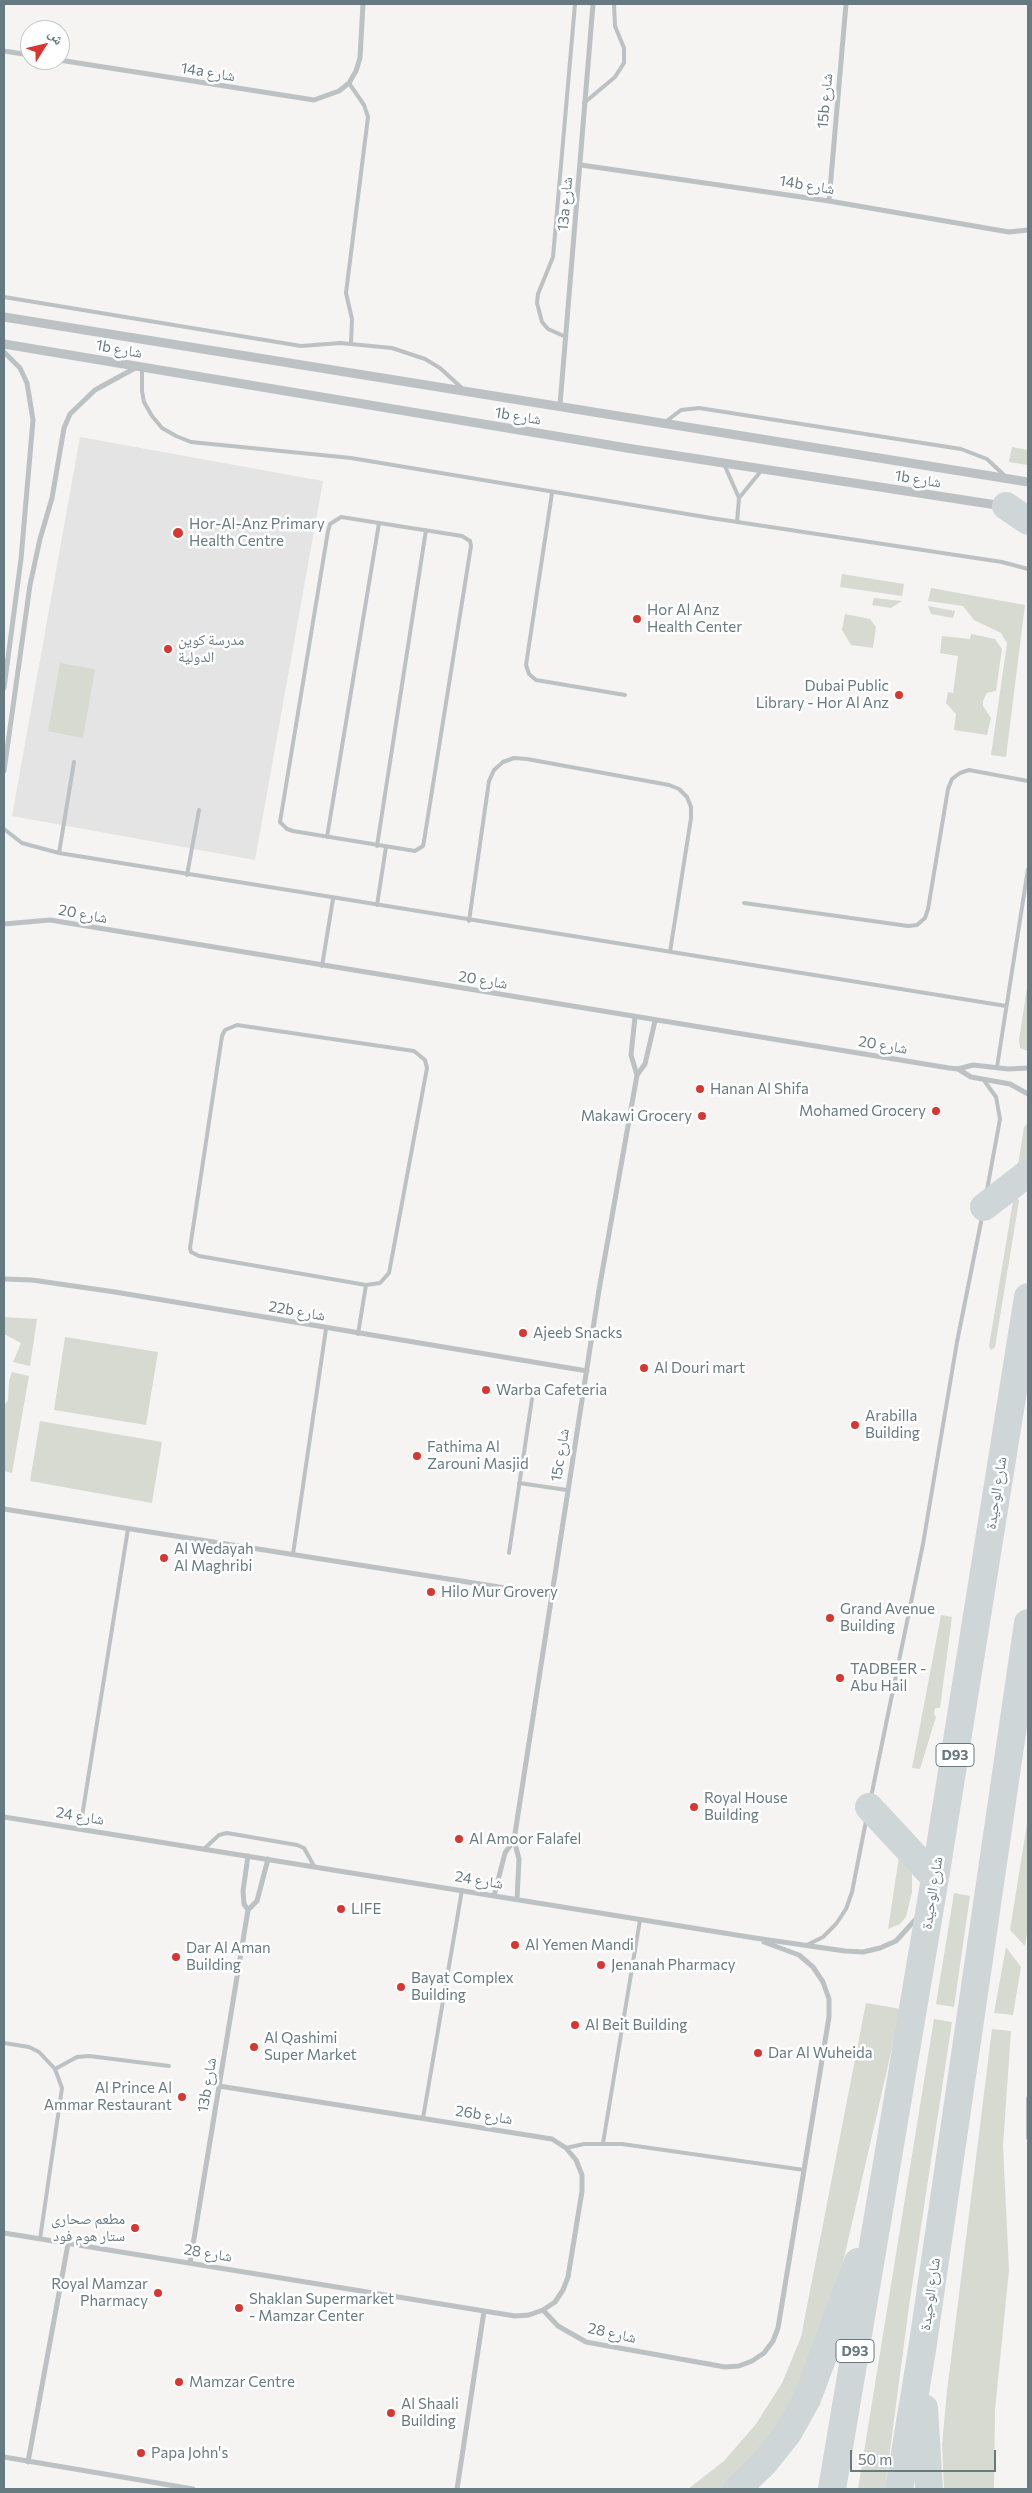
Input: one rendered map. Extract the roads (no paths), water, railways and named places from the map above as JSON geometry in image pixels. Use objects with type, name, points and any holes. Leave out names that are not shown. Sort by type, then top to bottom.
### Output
[{"type":"main road","points":[[1017,508],[1028,521]]},
{"type":"main road","points":[[984,1206],[1028,1173]]},
{"type":"main road","name":"شارع الوحيدة","points":[[832,2489],[933,1889],[1028,1297]]},
{"type":"main road","name":"شارع الوحيدة","points":[[899,2489],[922,2350],[1028,1623]]},
{"type":"main road","points":[[869,1807],[933,1889]]},
{"type":"main road","points":[[737,2489],[764,2463],[788,2433],[807,2399],[878,2212]]},
{"type":"main road","points":[[922,2350],[929,2489]]},
{"type":"street","points":[[349,83],[360,58],[363,4]]},
{"type":"street","name":"13a شارع","points":[[560,406],[593,4]]},
{"type":"street","name":"15b شارع","points":[[829,201],[846,4]]},
{"type":"street","points":[[4,51],[20,53]]},
{"type":"street","name":"14a شارع","points":[[70,62],[301,100],[327,98],[349,83]]},
{"type":"street","name":"14b شارع","points":[[581,164],[829,201],[1009,232],[1028,230]]},
{"type":"street","name":"1b شارع","points":[[4,317],[1028,482]]},
{"type":"street","name":"1b شارع","points":[[4,344],[723,463],[1017,508]]},
{"type":"street","points":[[4,352],[20,368],[28,383],[33,420],[21,559],[4,688]]},
{"type":"street","points":[[4,771],[30,585],[40,539],[52,498],[64,428],[70,414],[94,390],[140,367]]},
{"type":"street","name":"شارع 20","points":[[4,924],[50,920],[322,967],[958,1069],[968,1065],[1028,1068]]},
{"type":"street","name":"15c شارع","points":[[517,1899],[519,1859],[514,1840],[550,1595],[637,1075],[631,1055],[635,1017]]},
{"type":"street","name":"15c شارع","points":[[637,1075],[645,1064],[655,1020]]},
{"type":"street","name":"شارع 20","points":[[958,1069],[966,1076],[1010,1084],[1028,1094]]},
{"type":"street","name":"22b شارع","points":[[4,1279],[32,1280],[115,1292],[358,1334],[587,1370]]},
{"type":"street","points":[[4,1509],[550,1595]]},
{"type":"street","name":"شارع 24","points":[[4,1817],[754,1938],[863,1952],[880,1948],[896,1941],[909,1929],[933,1889]]},
{"type":"street","name":"15c شارع","points":[[494,1896],[505,1853],[514,1840]]},
{"type":"street","name":"13b شارع","points":[[248,1856],[242,1891],[244,1904],[248,1910]]},
{"type":"street","name":"13b شارع","points":[[190,2263],[248,1910],[257,1900],[268,1859]]},
{"type":"street","name":"شارع 28","points":[[4,2233],[515,2316],[529,2315],[543,2310],[558,2326],[586,2342],[724,2368],[739,2366],[752,2361],[764,2353],[773,2341],[778,2328],[828,2017],[827,1989],[813,1966],[799,1955],[754,1938]]},
{"type":"street","name":"26b شارع","points":[[219,2086],[537,2136],[552,2139],[566,2148]]},
{"type":"street","points":[[543,2310],[555,2302],[563,2290],[568,2276],[582,2190],[582,2175],[576,2160],[566,2148]]},
{"type":"street","points":[[28,2462],[68,2244]]},
{"type":"street","points":[[457,2489],[484,2311]]},
{"type":"street","points":[[4,2458],[193,2489]]},
{"type":"lane","points":[[567,337],[548,329],[542,322],[537,303],[538,294],[553,257],[575,4]]},
{"type":"lane","points":[[584,103],[616,77],[624,64],[624,48],[614,26],[614,4]]},
{"type":"lane","points":[[349,83],[364,105],[368,117],[346,293],[352,319],[351,344]]},
{"type":"lane","points":[[4,297],[301,346],[351,344],[392,348],[425,358],[440,368],[467,393]]},
{"type":"lane","points":[[140,367],[144,402],[152,416],[162,428],[191,442],[351,458],[552,493],[1002,562],[1028,569]]},
{"type":"lane","points":[[664,423],[681,410],[699,408],[961,449],[987,459],[1009,479]]},
{"type":"lane","points":[[723,463],[739,498],[737,522]]},
{"type":"lane","points":[[739,498],[762,469]]},
{"type":"lane","points":[[552,493],[526,665],[529,674],[536,680],[625,695]]},
{"type":"lane","points":[[341,517],[426,530],[462,536],[470,541],[471,546],[423,846],[415,851],[287,830],[280,822],[280,817],[330,524],[341,517]]},
{"type":"lane","points":[[327,837],[379,523]]},
{"type":"lane","points":[[377,846],[426,530]]},
{"type":"lane","points":[[469,921],[489,781],[494,770],[503,762],[514,758],[527,759],[669,785],[679,789],[687,797],[691,807],[692,818],[670,952]]},
{"type":"lane","points":[[59,853],[74,762]]},
{"type":"lane","points":[[744,903],[908,926],[917,924],[925,918],[928,909],[948,789],[952,779],[960,773],[969,770],[1028,781]]},
{"type":"lane","points":[[187,874],[199,810]]},
{"type":"lane","points":[[4,829],[22,843],[59,853],[469,921],[1006,1006]]},
{"type":"lane","points":[[378,905],[386,847]]},
{"type":"lane","points":[[997,1067],[1028,869]]},
{"type":"lane","points":[[322,967],[333,899]]},
{"type":"lane","points":[[230,1026],[414,1051],[425,1060],[427,1068],[389,1273],[380,1283],[366,1285],[199,1256],[192,1252],[191,1243],[222,1036],[230,1026]]},
{"type":"lane","points":[[807,1946],[823,1936],[836,1924],[846,1909],[852,1892],[923,1544],[957,1342],[1000,1119],[996,1097],[983,1079]]},
{"type":"lane","points":[[358,1334],[366,1285]]},
{"type":"lane","points":[[293,1554],[326,1328]]},
{"type":"lane","points":[[509,1553],[532,1399]]},
{"type":"lane","points":[[519,1483],[567,1490]]},
{"type":"lane","points":[[80,1829],[128,1529]]},
{"type":"lane","points":[[204,1849],[219,1835],[227,1833],[297,1845],[304,1848],[314,1866]]},
{"type":"lane","points":[[423,2118],[462,1890]]},
{"type":"lane","points":[[603,2143],[640,1920]]},
{"type":"lane","points":[[4,2043],[29,2047],[39,2052],[55,2069],[62,2088],[40,2239]]},
{"type":"lane","points":[[55,2069],[77,2057],[89,2056],[169,2066]]},
{"type":"lane","points":[[1028,2098],[1028,2138]]},
{"type":"lane","points":[[566,2148],[603,2143],[804,2170]]},
{"type":"place","name":"Hor-Al-Anz Primary Health Centre","points":[[178,533]]},
{"type":"place","name":"Hor Al Anz Health Center","points":[[637,619]]},
{"type":"place","name":"مدرسة كوين الدولية","points":[[168,649]]},
{"type":"place","name":"Dubai Public Library - Hor Al Anz","points":[[899,695]]},
{"type":"place","name":"Hanan Al Shifa","points":[[700,1089]]},
{"type":"place","name":"Mohamed Grocery","points":[[936,1111]]},
{"type":"place","name":"Makawi Grocery","points":[[702,1116]]},
{"type":"place","name":"Ajeeb Snacks","points":[[523,1333]]},
{"type":"place","name":"Al Douri mart","points":[[644,1368]]},
{"type":"place","name":"Warba Cafeteria","points":[[486,1390]]},
{"type":"place","name":"Arabilla Building","points":[[855,1425]]},
{"type":"place","name":"Fathima Al Zarouni Masjid","points":[[417,1456]]},
{"type":"place","name":"Al Wedayah Al Maghribi","points":[[164,1558]]},
{"type":"place","name":"Hilo Mur Grovery","points":[[431,1592]]},
{"type":"place","name":"Grand Avenue Building","points":[[830,1618]]},
{"type":"place","name":"TADBEER - Abu Hail","points":[[840,1678]]},
{"type":"place","name":"Royal House Building","points":[[694,1807]]},
{"type":"place","name":"Al Amoor Falafel","points":[[459,1839]]},
{"type":"place","name":"LIFE","points":[[341,1909]]},
{"type":"place","name":"Al Yemen Mandi","points":[[515,1945]]},
{"type":"place","name":"Dar Al Aman Building","points":[[176,1957]]},
{"type":"place","name":"Jenanah Pharmacy","points":[[601,1965]]},
{"type":"place","name":"Bayat Complex Building","points":[[401,1987]]},
{"type":"place","name":"Al Beit Building","points":[[575,2025]]},
{"type":"place","name":"Al Qashimi Super Market","points":[[254,2047]]},
{"type":"place","name":"Dar Al Wuheida","points":[[758,2053]]},
{"type":"place","name":"Al Prince Al Ammar Restaurant","points":[[182,2097]]},
{"type":"place","name":"مطعم صحارى ستار هوم فود","points":[[135,2228]]},
{"type":"place","name":"Royal Mamzar Pharmacy","points":[[158,2293]]},
{"type":"place","name":"Shaklan Supermarket - Mamzar Center","points":[[239,2308]]},
{"type":"place","name":"Mamzar Centre","points":[[179,2382]]},
{"type":"place","name":"Al Shaali Building","points":[[391,2413]]},
{"type":"place","name":"Papa John's","points":[[141,2453]]}]
